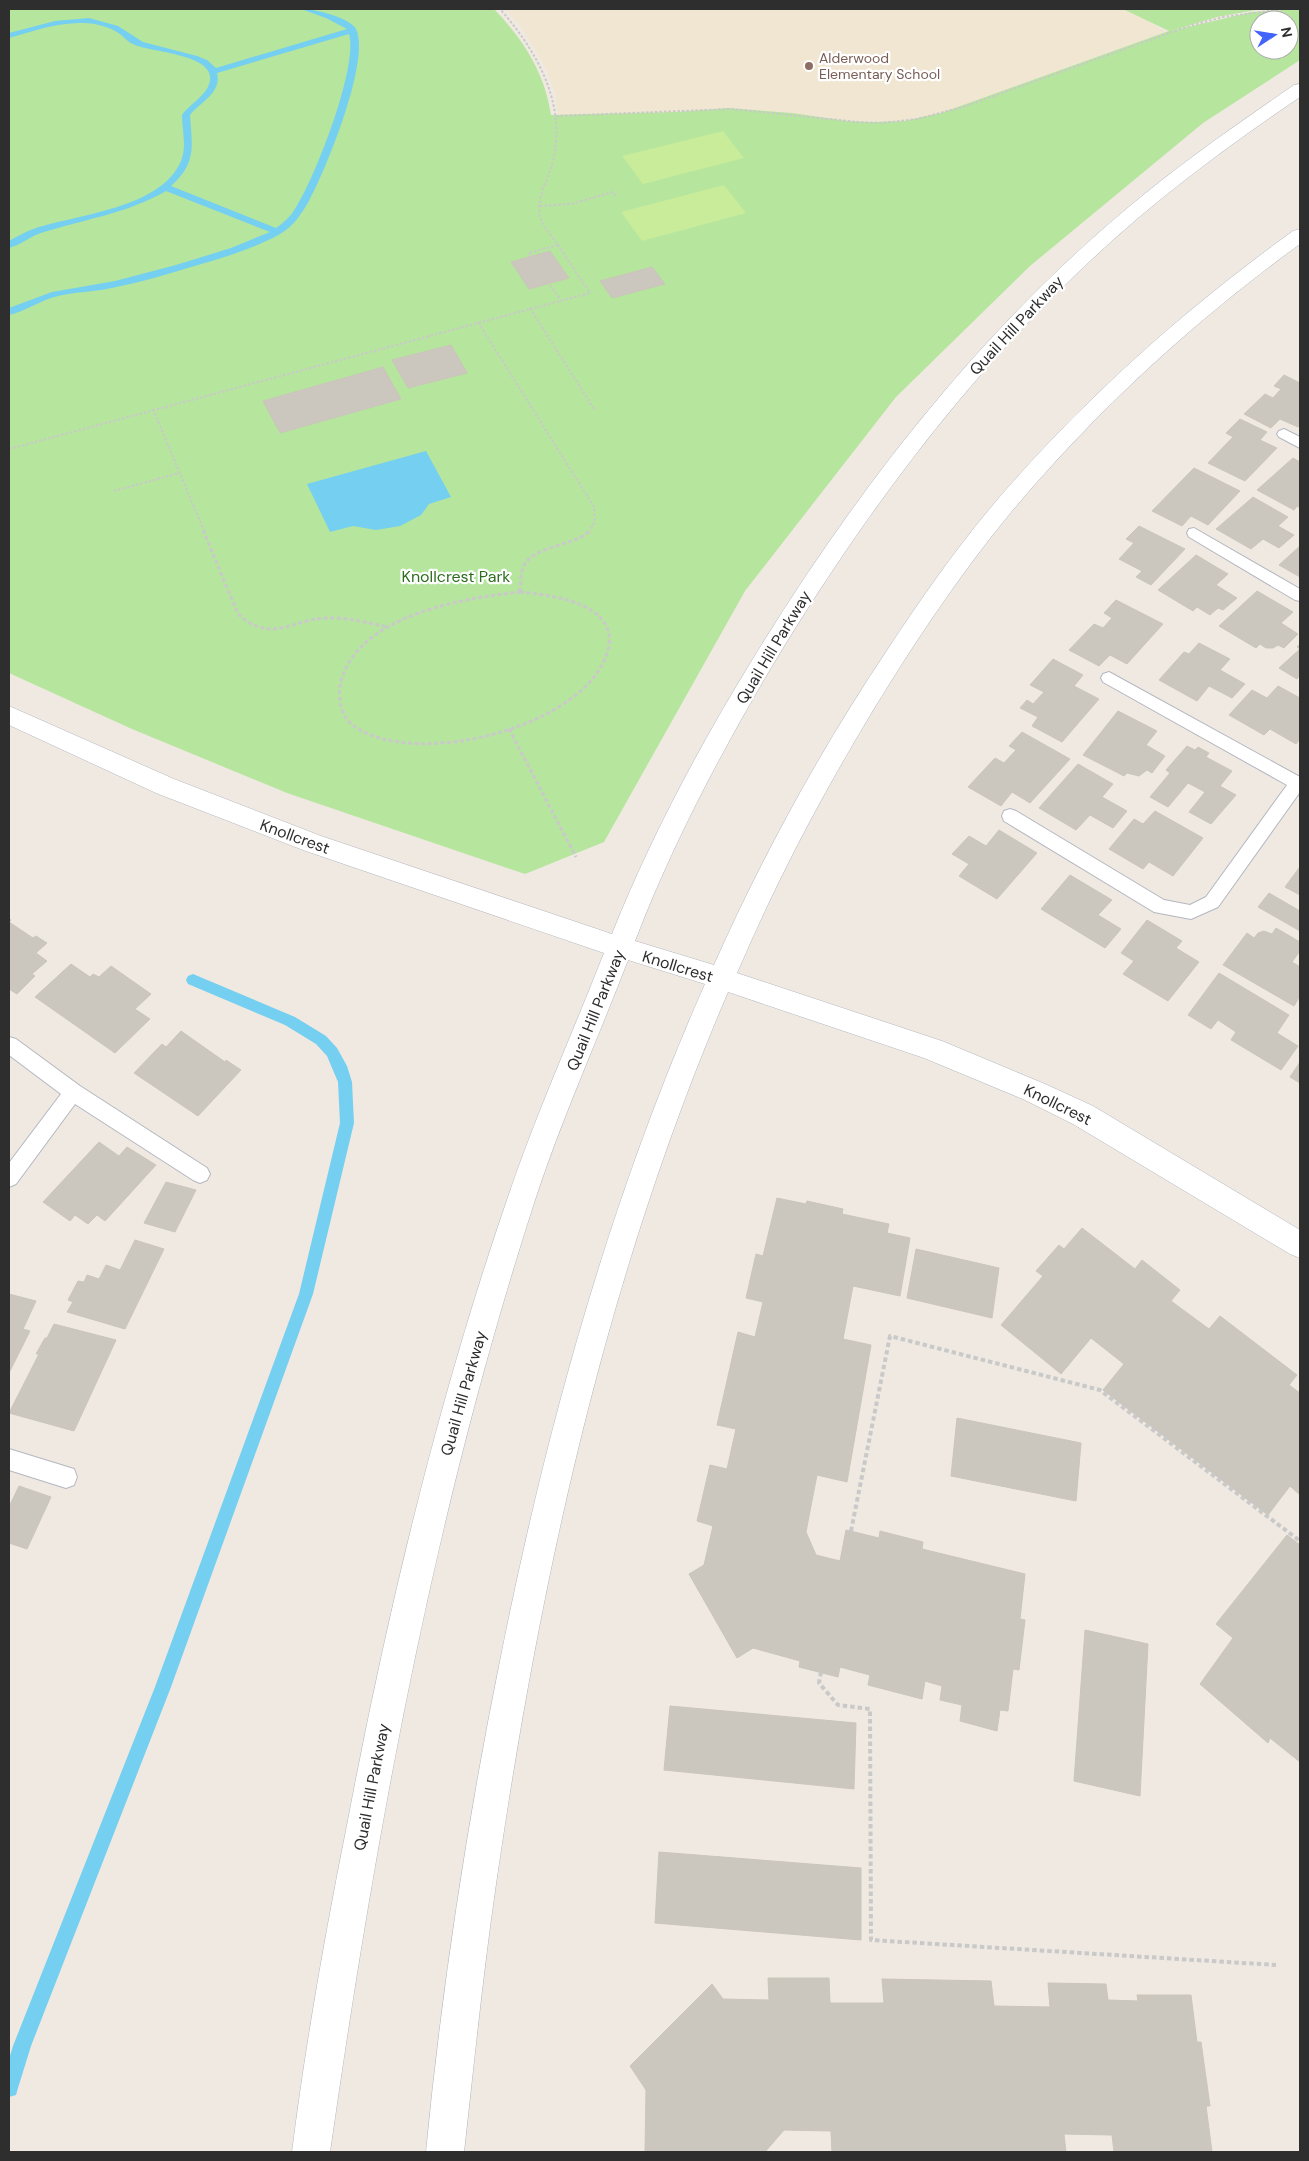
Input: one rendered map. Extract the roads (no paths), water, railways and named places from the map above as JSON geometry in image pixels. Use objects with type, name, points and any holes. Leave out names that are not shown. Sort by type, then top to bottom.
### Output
[{"type":"main road","name":"Quail Hill Parkway","points":[[312,2152],[332,2011],[368,1801],[404,1626],[431,1509],[484,1318],[543,1138],[642,893],[702,768],[760,665],[846,530],[928,422],[983,358],[1036,303],[1125,218],[1207,153],[1300,90]]},
{"type":"main road","points":[[445,2152],[470,1946],[492,1796],[517,1663],[561,1452],[598,1318],[641,1181],[720,978],[759,894],[836,750],[884,671],[962,560],[1015,494],[1093,408],[1211,302],[1300,235]]},
{"type":"main road","name":"Knollcrest","points":[[9,715],[126,769],[207,803],[312,843],[551,926],[720,978],[932,1049],[1035,1092],[1083,1115],[1300,1245]]},
{"type":"lane","points":[[1284,434],[1300,443]]},
{"type":"lane","points":[[1194,533],[1300,596]]},
{"type":"lane","points":[[1010,816],[1160,907],[1191,912],[1212,902],[1299,784],[1109,678]]},
{"type":"lane","points":[[9,1045],[73,1092],[200,1174]]},
{"type":"lane","points":[[9,1178],[73,1092]]},
{"type":"lane","points":[[9,1460],[66,1477]]},
{"type":"water","points":[[426,451],[451,497],[429,504],[421,515],[400,526],[376,530],[353,526],[330,532],[307,484]]},
{"type":"waterway","points":[[305,9],[329,16],[351,28],[352,30]]},
{"type":"waterway","points":[[9,35],[46,25],[84,20],[94,21],[120,30],[138,43],[194,57],[211,68],[214,76],[208,94],[186,115],[188,143],[186,160],[177,176],[163,189],[145,199],[124,207],[39,230],[9,245]]},
{"type":"waterway","points":[[213,72],[352,30]]},
{"type":"waterway","points":[[278,232],[289,223],[305,200],[317,174],[345,99],[354,61],[355,49],[352,30]]},
{"type":"waterway","points":[[167,188],[278,232]]},
{"type":"waterway","points":[[9,312],[37,299],[55,294],[115,284],[207,259],[259,241],[278,232]]},
{"type":"waterway","points":[[9,2088],[22,2046],[163,1687],[306,1294],[347,1123],[345,1082],[340,1066],[332,1052],[321,1040],[290,1021],[193,980]]},
{"type":"place","name":"Alderwood Elementary School","points":[[809,66]]},
{"type":"park label","name":"Knollcrest Park","points":[[456,576]]}]
